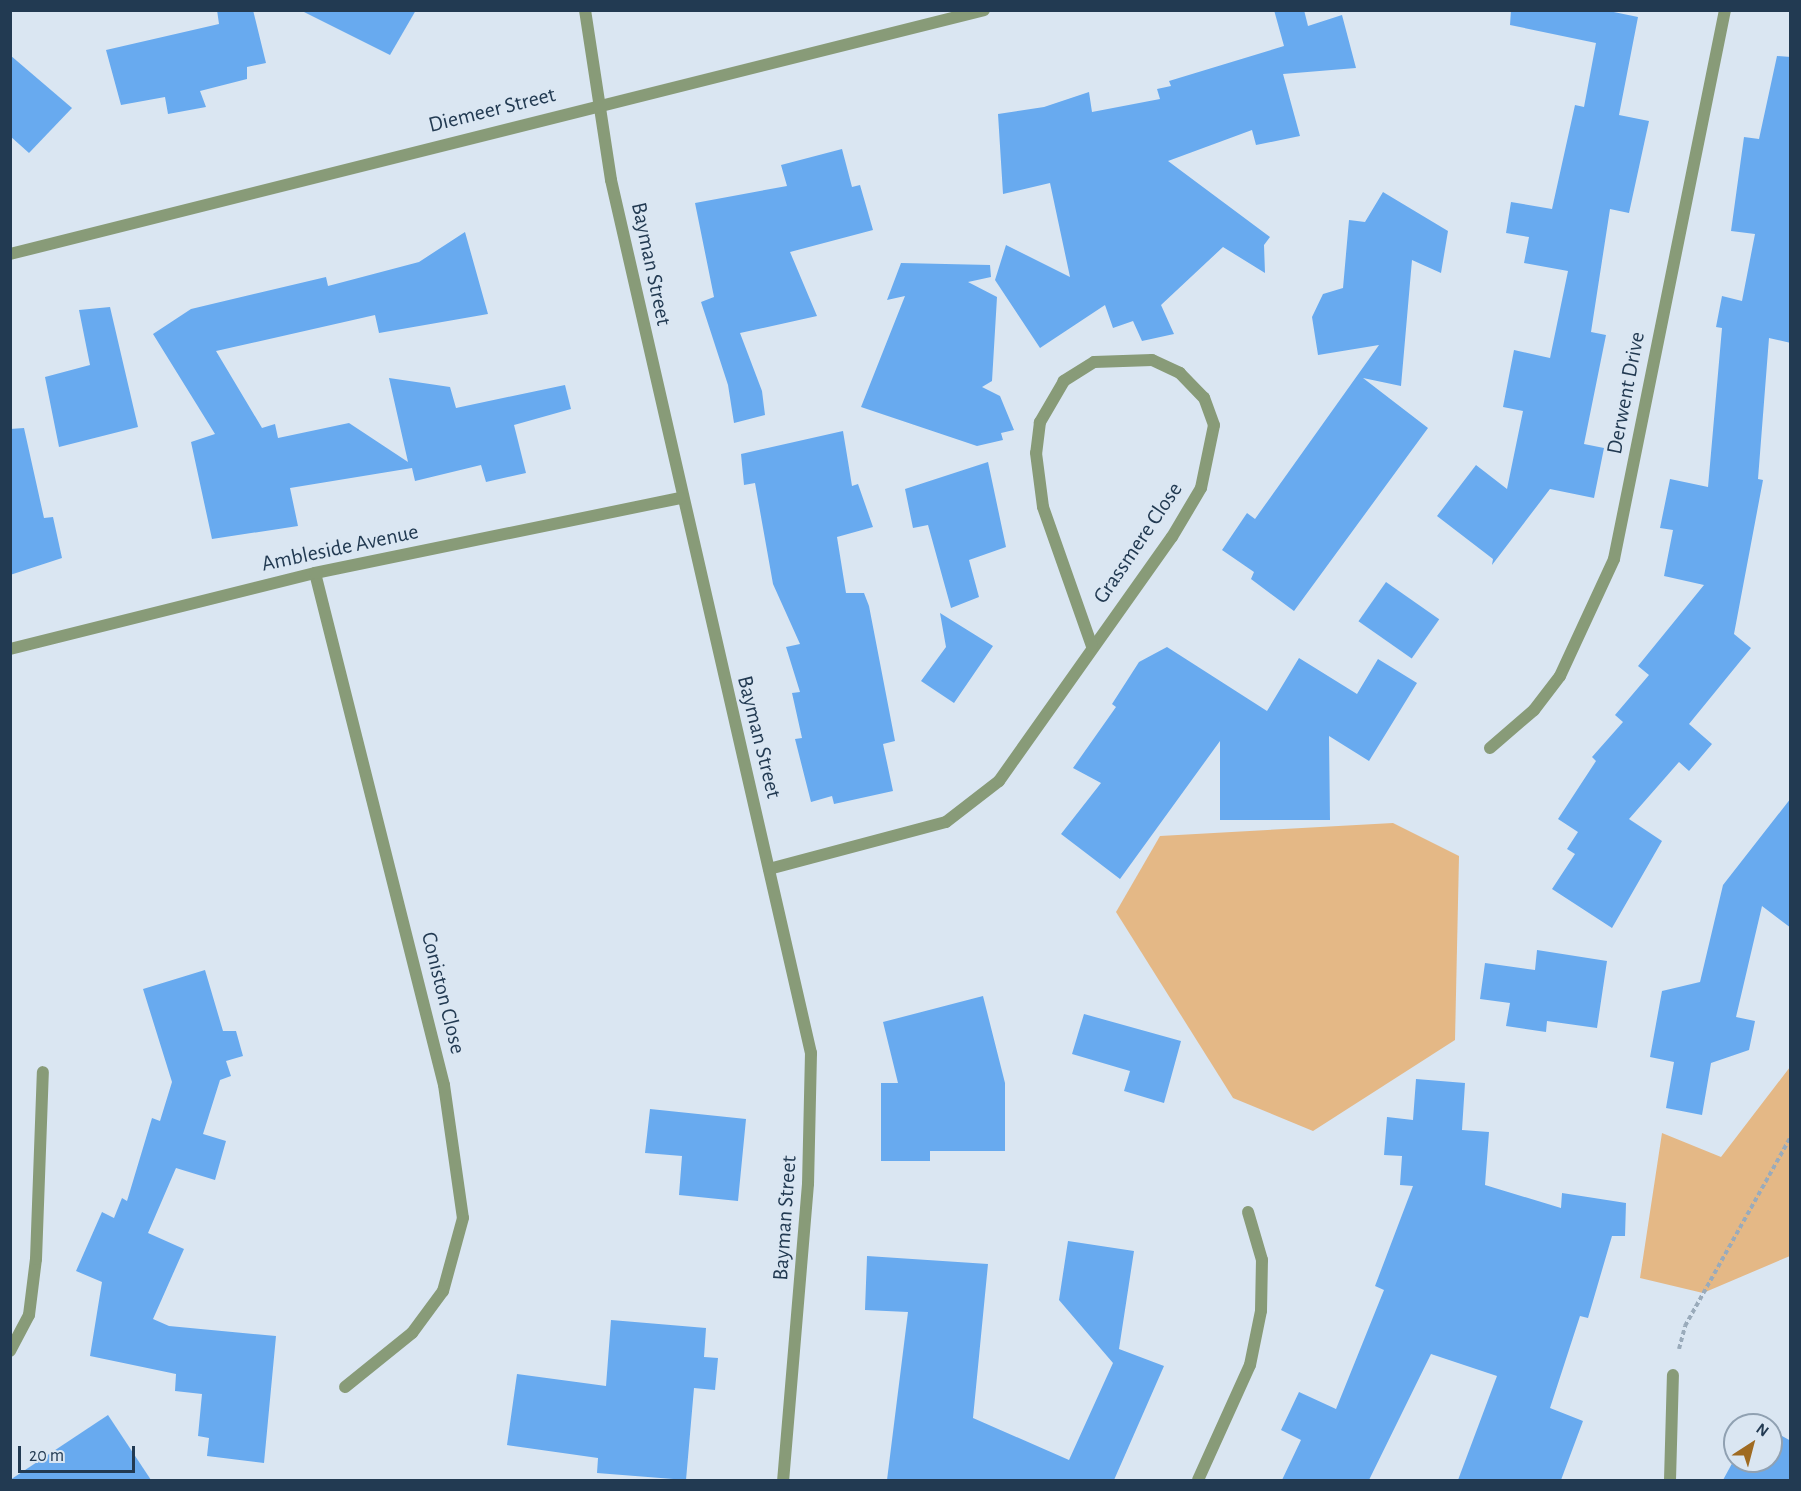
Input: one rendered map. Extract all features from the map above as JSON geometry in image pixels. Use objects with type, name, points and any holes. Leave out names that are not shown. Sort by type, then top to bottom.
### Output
[{"type":"street","name":"Bayman Street","points":[[585,10],[598,106],[680,498],[811,1053],[813,1112],[783,1480]]},
{"type":"street","name":"Diemeer Street","points":[[10,254],[984,10]]},
{"type":"street","name":"Derwent Drive","points":[[1490,747],[1534,710],[1560,676],[1614,559],[1725,10]]},
{"type":"street","name":"Grassmere Close","points":[[769,869],[946,822],[999,781],[1092,646],[1172,537],[1211,459],[1214,425],[1204,398],[1180,373],[1152,360],[1117,357],[1094,362],[1064,381],[1040,422],[1036,453],[1043,507],[1092,646]]},
{"type":"street","name":"Ambleside Avenue","points":[[10,649],[315,573],[680,498]]},
{"type":"street","name":"Coniston Close","points":[[315,573],[444,1085],[463,1218],[443,1291],[412,1333],[345,1388]]},
{"type":"street","points":[[10,1351],[29,1315],[36,1259],[43,1072]]},
{"type":"street","points":[[1198,1480],[1250,1365],[1261,1311],[1262,1260],[1248,1212]]},
{"type":"street","points":[[1670,1480],[1673,1375]]},
{"type":"path","points":[[1673,1375],[1685,1326],[1791,1138]]},
{"type":"shaded area","points":[[1393,823],[1459,856],[1455,1040],[1313,1131],[1233,1098],[1116,912],[1160,836]]},
{"type":"shaded area","points":[[1790,1067],[1790,1256],[1703,1293],[1640,1278],[1662,1133],[1721,1157]]},
{"type":"building","points":[[217,10],[253,10],[266,63],[247,67],[247,79],[200,91],[206,107],[168,114],[165,97],[121,105],[106,50],[219,24]]},
{"type":"building","points":[[300,10],[416,10],[390,55]]},
{"type":"building","points":[[1274,10],[1304,10],[1308,26],[1342,15],[1356,68],[1283,74],[1300,136],[1256,145],[1252,130],[1168,161],[1270,237],[1264,245],[1265,273],[1223,247],[1161,305],[1174,334],[1142,341],[1133,321],[1113,328],[1105,305],[1040,348],[995,280],[1006,245],[1070,277],[1050,183],[1003,194],[998,114],[1044,107],[1089,92],[1092,112],[1160,99],[1157,89],[1171,86],[1169,81],[1284,46]]},
{"type":"building","points":[[1511,10],[1604,10],[1638,17],[1619,115],[1649,121],[1629,213],[1610,209],[1591,332],[1606,335],[1584,444],[1604,448],[1594,498],[1550,489],[1492,565],[1493,559],[1437,516],[1476,465],[1507,489],[1523,411],[1503,407],[1514,350],[1550,358],[1568,271],[1524,263],[1529,237],[1506,233],[1511,202],[1552,209],[1575,105],[1584,107],[1596,43],[1510,25]]},
{"type":"building","points":[[10,55],[72,108],[29,153],[10,136]]},
{"type":"building","points":[[1777,56],[1791,57],[1791,343],[1769,338],[1758,479],[1763,480],[1734,634],[1751,648],[1689,724],[1712,744],[1689,771],[1679,762],[1629,819],[1662,841],[1612,928],[1552,889],[1575,854],[1567,849],[1578,832],[1558,819],[1596,761],[1592,757],[1623,722],[1615,715],[1649,675],[1638,666],[1704,585],[1664,576],[1673,530],[1660,528],[1670,479],[1708,487],[1722,328],[1716,327],[1722,296],[1742,301],[1755,234],[1731,231],[1744,137],[1759,139]]},
{"type":"building","points":[[842,149],[852,187],[860,185],[873,230],[790,252],[817,316],[740,333],[762,391],[765,415],[734,423],[728,385],[701,302],[714,297],[695,203],[787,186],[781,165]]},
{"type":"building","points":[[1383,192],[1448,231],[1441,273],[1412,260],[1401,386],[1363,378],[1428,428],[1294,611],[1251,579],[1254,572],[1222,550],[1247,513],[1255,519],[1379,345],[1318,355],[1312,317],[1323,294],[1343,288],[1349,220],[1365,222]]},
{"type":"building","points":[[465,232],[488,314],[379,333],[375,315],[216,351],[262,428],[275,424],[278,438],[349,423],[408,462],[389,378],[450,387],[456,408],[565,385],[571,409],[514,425],[526,473],[486,482],[481,465],[415,481],[412,468],[290,488],[298,526],[212,539],[191,442],[215,434],[153,334],[191,309],[326,277],[328,286],[419,262]]},
{"type":"building","points":[[901,263],[990,265],[991,277],[968,282],[997,297],[992,381],[982,387],[1000,396],[1014,430],[1001,433],[1003,440],[977,446],[861,407],[905,296],[887,300]]},
{"type":"building","points":[[110,307],[138,427],[59,447],[45,377],[90,365],[79,310]]},
{"type":"building","points":[[24,428],[44,518],[53,517],[62,558],[10,575],[10,429]]},
{"type":"building","points":[[843,431],[852,486],[858,484],[873,527],[837,537],[846,593],[864,593],[869,606],[895,741],[883,744],[893,791],[834,804],[832,796],[811,802],[795,739],[802,738],[792,693],[800,692],[786,647],[800,644],[773,584],[755,483],[744,485],[741,454]]},
{"type":"building","points":[[988,462],[1006,547],[969,560],[979,597],[951,608],[928,525],[913,528],[905,489]]},
{"type":"building","points":[[1386,582],[1439,619],[1412,659],[1358,621]]},
{"type":"building","points":[[940,613],[993,646],[954,703],[921,681],[946,647]]},
{"type":"building","points":[[1167,647],[1267,711],[1299,658],[1357,694],[1378,659],[1417,683],[1369,761],[1329,736],[1330,820],[1220,820],[1220,741],[1120,879],[1061,834],[1101,783],[1073,768],[1116,707],[1112,704],[1139,662]]},
{"type":"building","points":[[1791,798],[1791,928],[1762,906],[1736,1017],[1755,1021],[1749,1050],[1711,1063],[1702,1115],[1666,1108],[1674,1062],[1650,1057],[1662,991],[1700,982],[1723,885]]},
{"type":"building","points":[[1537,950],[1607,961],[1597,1028],[1547,1021],[1546,1032],[1506,1026],[1510,1003],[1480,999],[1485,963],[1535,970]]},
{"type":"building","points":[[205,970],[223,1031],[236,1031],[243,1056],[226,1061],[231,1076],[220,1080],[203,1134],[226,1141],[215,1180],[176,1168],[148,1233],[184,1249],[153,1319],[169,1326],[276,1336],[264,1463],[207,1456],[209,1438],[198,1436],[202,1394],[175,1391],[176,1374],[90,1356],[102,1282],[76,1271],[102,1212],[114,1218],[122,1198],[127,1201],[152,1118],[160,1121],[172,1082],[143,989]]},
{"type":"building","points":[[983,996],[1005,1083],[1005,1151],[930,1151],[930,1161],[881,1161],[881,1083],[898,1083],[883,1022]]},
{"type":"building","points":[[1084,1014],[1181,1041],[1164,1103],[1124,1091],[1130,1071],[1072,1054]]},
{"type":"building","points":[[1416,1079],[1465,1083],[1462,1130],[1489,1132],[1485,1185],[1561,1208],[1562,1193],[1626,1203],[1625,1236],[1612,1236],[1588,1318],[1580,1316],[1550,1408],[1583,1421],[1561,1480],[1458,1480],[1497,1376],[1431,1354],[1369,1480],[1282,1480],[1301,1440],[1281,1430],[1299,1392],[1336,1409],[1384,1290],[1375,1286],[1413,1186],[1400,1185],[1402,1156],[1384,1155],[1387,1117],[1413,1120]]},
{"type":"building","points":[[650,1109],[746,1119],[738,1201],[679,1195],[682,1156],[645,1153]]},
{"type":"building","points":[[1068,1241],[1134,1251],[1119,1349],[1164,1366],[1114,1480],[887,1480],[908,1312],[865,1310],[867,1256],[988,1264],[973,1418],[1069,1460],[1113,1363],[1059,1300]]},
{"type":"building","points":[[611,1320],[706,1328],[704,1357],[718,1358],[715,1390],[694,1388],[686,1480],[597,1473],[598,1458],[507,1445],[517,1374],[606,1386]]},
{"type":"building","points":[[108,1415],[151,1480],[10,1480]]},
{"type":"building","points":[[1783,1437],[1791,1441],[1791,1480],[1723,1480],[1727,1473],[1783,1473]]}]
